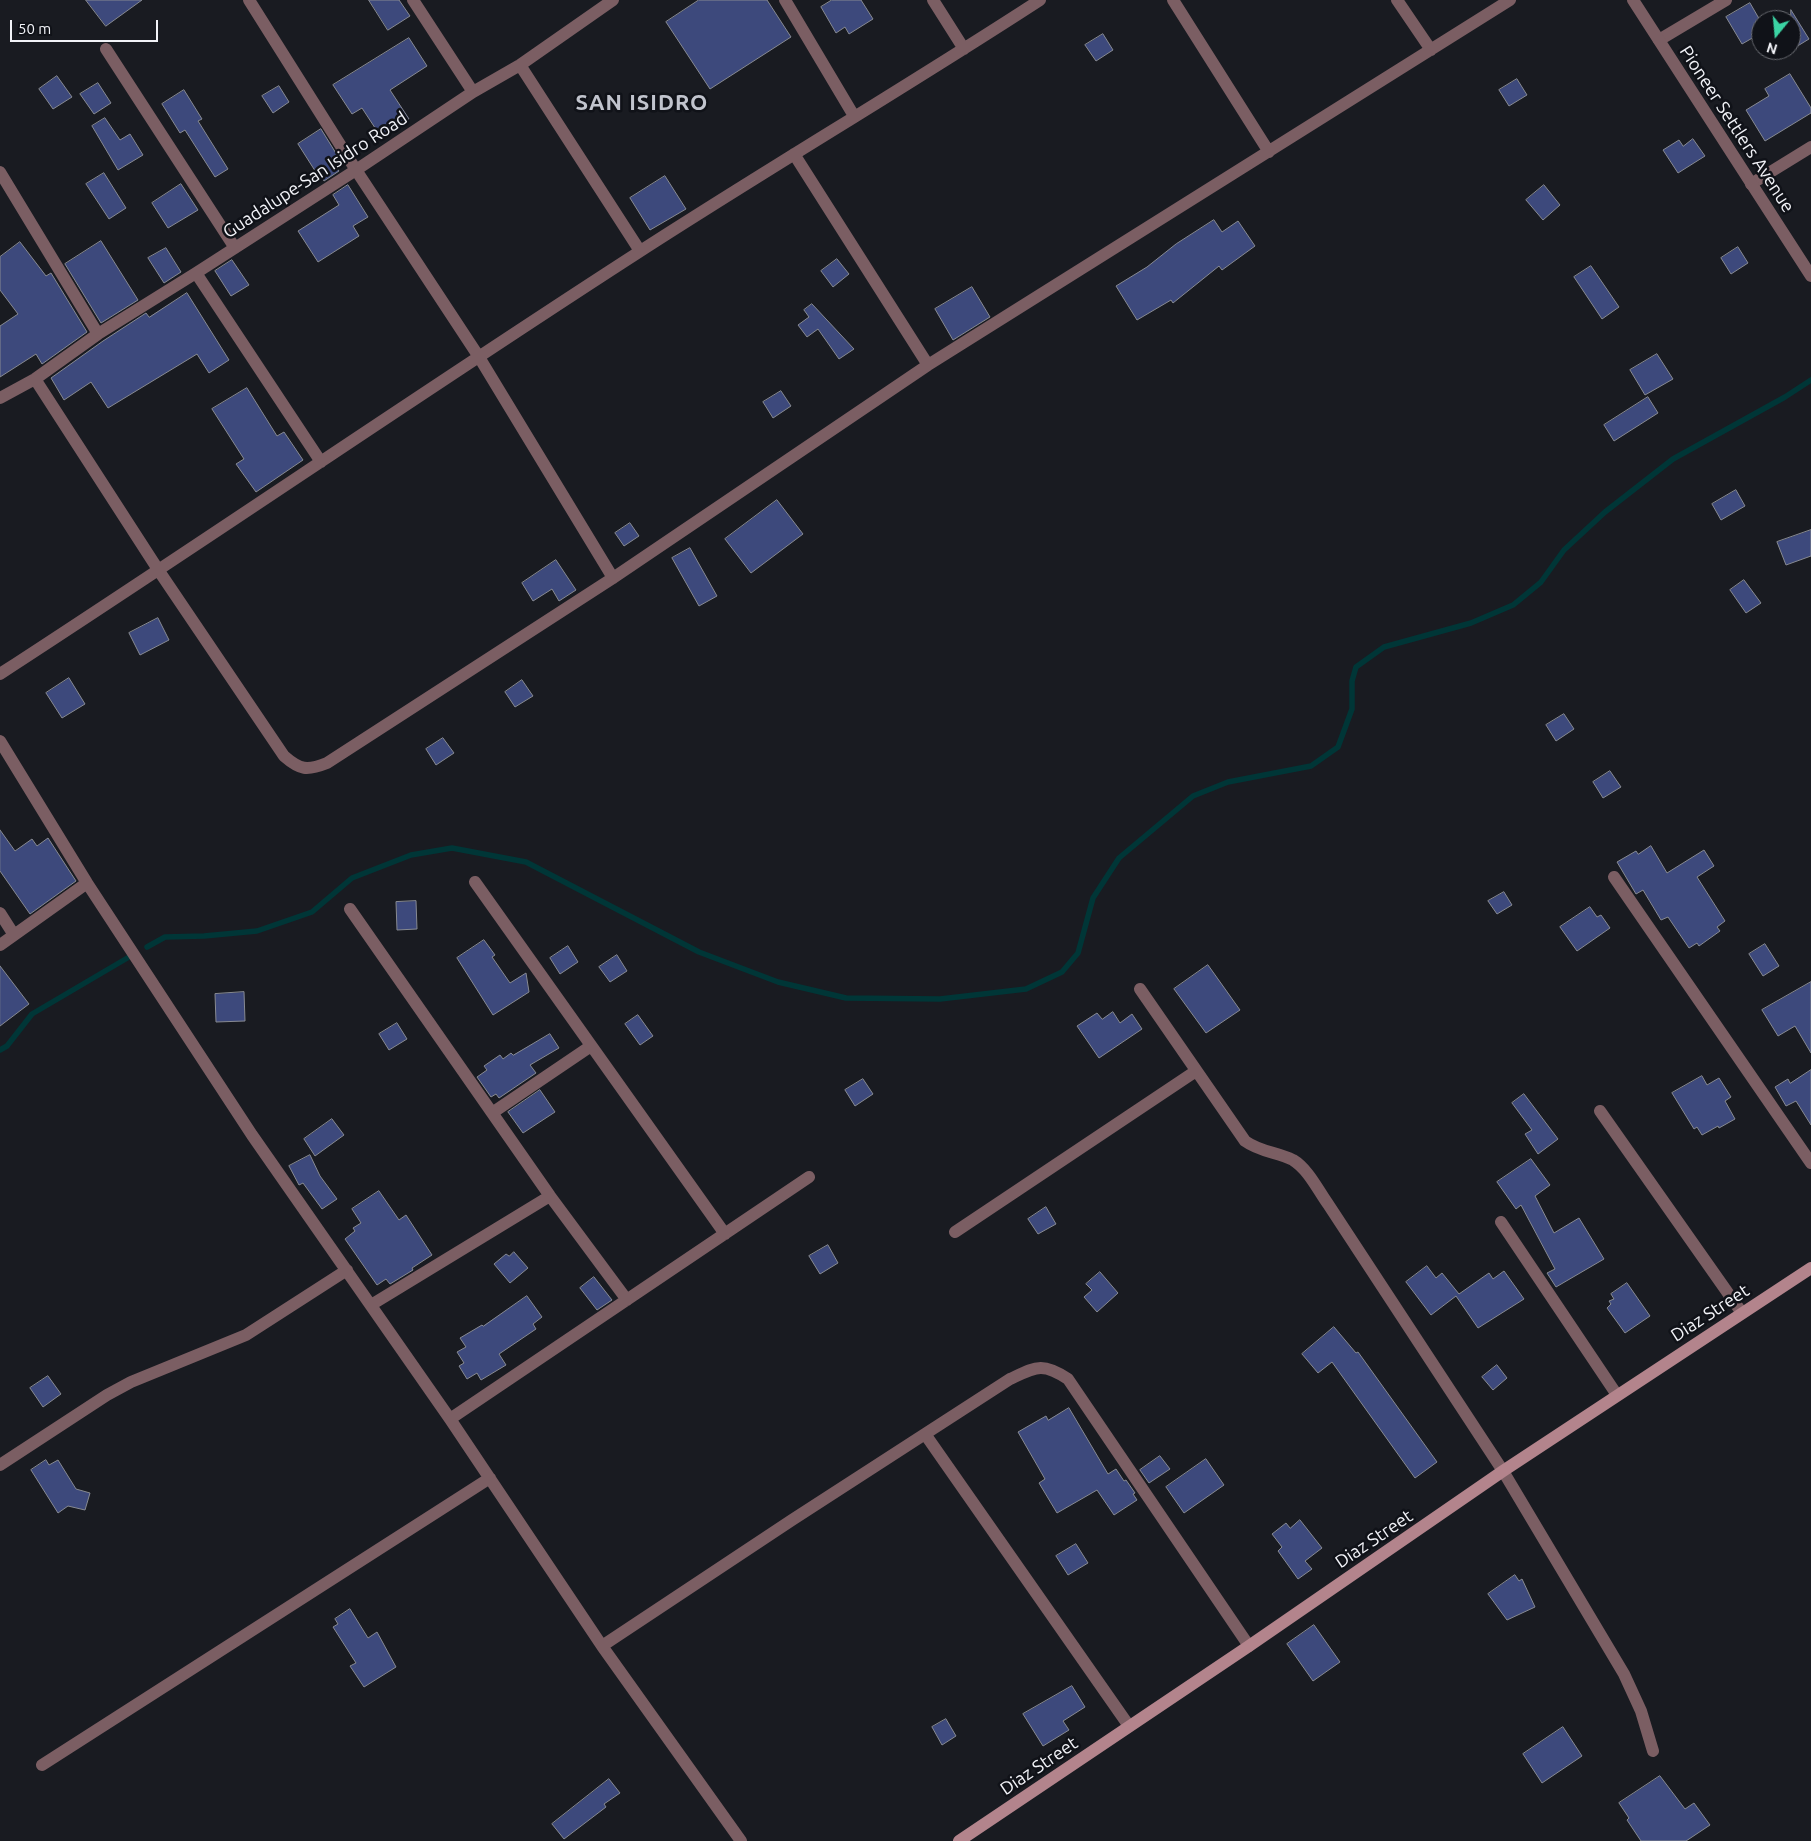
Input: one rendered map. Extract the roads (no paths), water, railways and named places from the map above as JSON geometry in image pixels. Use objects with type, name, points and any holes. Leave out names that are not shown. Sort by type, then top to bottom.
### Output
[{"type":"main road","name":"Diaz Street","points":[[959,1841],[1249,1646],[1503,1471],[1811,1268]]},
{"type":"street","points":[[249,0],[356,170],[479,357],[613,578]]},
{"type":"street","points":[[413,0],[473,92]]},
{"type":"street","name":"Guadalupe-San Isidro Road","points":[[0,398],[35,379],[98,334],[356,170],[473,92],[520,65],[613,0]]},
{"type":"street","points":[[785,0],[854,116]]},
{"type":"street","points":[[933,0],[964,49]]},
{"type":"street","points":[[0,674],[159,571],[640,251],[1040,0]]},
{"type":"street","points":[[1173,0],[1268,152]]},
{"type":"street","points":[[1397,0],[1431,50]]},
{"type":"street","points":[[35,379],[159,571],[284,756],[295,765],[305,768],[315,767],[327,763],[613,578],[928,365],[1510,0]]},
{"type":"street","name":"Pioneer Settlers Avenue","points":[[1633,0],[1811,276]]},
{"type":"street","points":[[1659,40],[1726,0]]},
{"type":"street","points":[[106,49],[235,248]]},
{"type":"street","points":[[520,65],[640,251]]},
{"type":"street","points":[[1751,184],[1811,147]]},
{"type":"street","points":[[794,154],[928,365]]},
{"type":"street","points":[[0,172],[98,334]]},
{"type":"street","points":[[196,273],[321,462]]},
{"type":"street","points":[[0,742],[87,883],[252,1135],[450,1419],[602,1646],[741,1841]]},
{"type":"street","points":[[1614,876],[1811,1163]]},
{"type":"street","points":[[475,882],[725,1234]]},
{"type":"street","points":[[0,945],[87,883]]},
{"type":"street","points":[[350,909],[550,1196],[627,1300]]},
{"type":"street","points":[[0,913],[14,935]]},
{"type":"street","points":[[1140,989],[1245,1141],[1256,1148],[1294,1161],[1304,1170],[1334,1212],[1503,1471],[1624,1674],[1641,1711],[1653,1751]]},
{"type":"street","points":[[492,1113],[591,1046]]},
{"type":"street","points":[[955,1232],[1196,1071]]},
{"type":"street","points":[[1600,1111],[1742,1313]]},
{"type":"street","points":[[450,1419],[809,1177]]},
{"type":"street","points":[[371,1305],[550,1196]]},
{"type":"street","points":[[1501,1222],[1617,1396]]},
{"type":"street","points":[[0,1465],[107,1395],[131,1382],[246,1335],[347,1270]]},
{"type":"street","points":[[602,1646],[1010,1379],[1034,1368],[1052,1369],[1068,1379],[1249,1646]]},
{"type":"street","points":[[925,1434],[1129,1726]]},
{"type":"street","points":[[42,1765],[490,1478]]},
{"type":"waterway","points":[[147,947],[165,937],[204,936],[257,931],[312,912],[352,878],[411,855],[452,848],[526,862],[699,952],[778,982],[846,998],[940,999],[1026,989],[1062,972],[1078,953],[1093,898],[1119,858],[1193,796],[1228,782],[1311,766],[1338,747],[1352,709],[1352,681],[1356,667],[1384,647],[1471,623],[1513,605],[1541,582],[1564,550],[1605,512],[1673,459],[1785,397],[1811,380]]},
{"type":"waterway","points":[[0,1050],[7,1046],[32,1014],[129,957]]},
{"type":"district","name":"SAN ISIDRO","points":[[642,103]]}]
